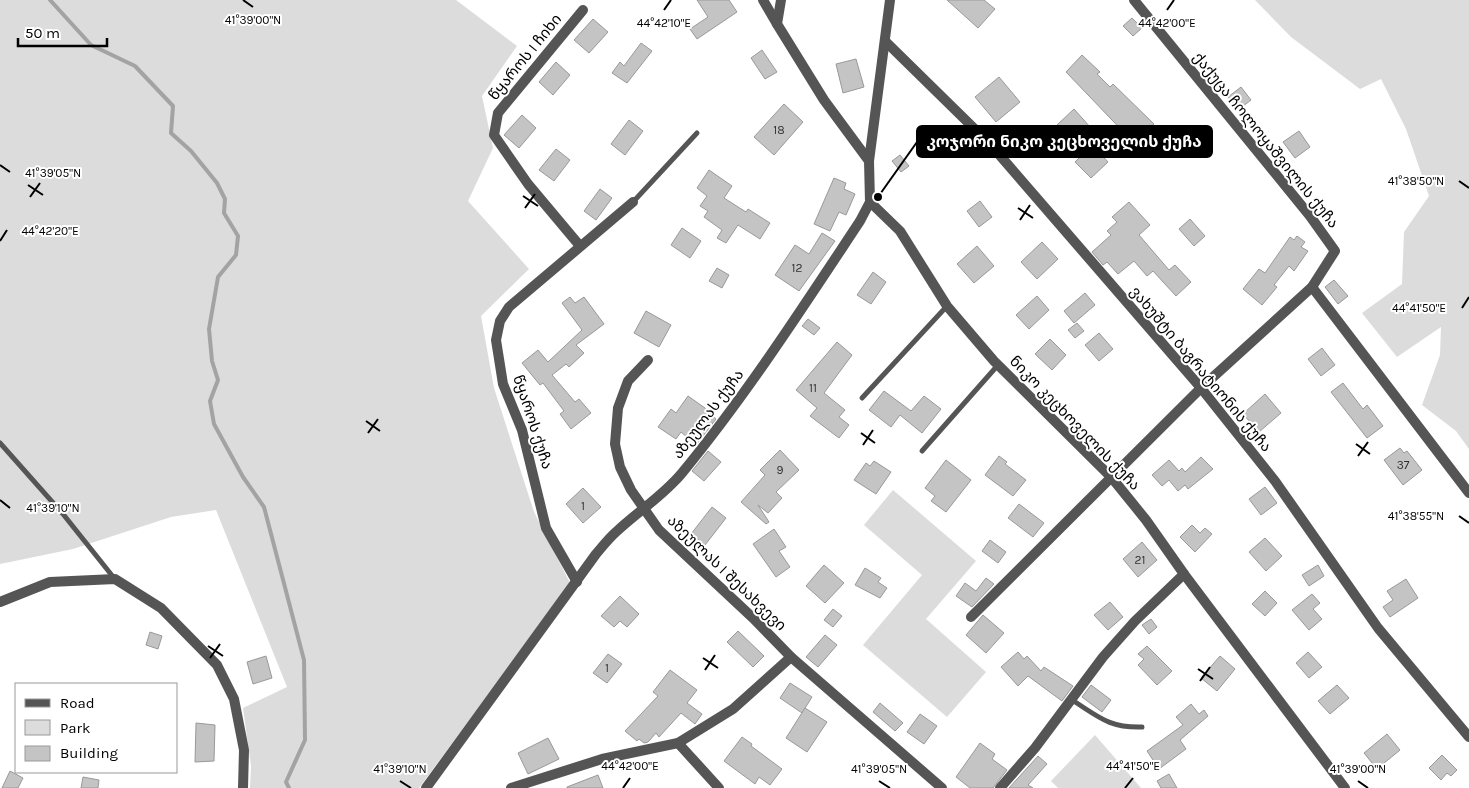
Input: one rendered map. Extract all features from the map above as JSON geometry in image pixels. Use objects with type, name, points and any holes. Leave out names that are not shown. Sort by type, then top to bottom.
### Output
[{"type":"street","points":[[763,0],[824,100],[869,162]]},
{"type":"street","points":[[777,24],[781,0]]},
{"type":"street","points":[[870,202],[869,162],[890,0]]},
{"type":"street","name":"ქაქუცა ჩოლოყაშვილის ქუჩა","points":[[1134,0],[1310,216],[1335,251],[1312,287]]},
{"type":"street","name":"წყაროს I ჩიხი","points":[[580,246],[528,184],[494,135],[498,113],[583,10]]},
{"type":"street","name":"ვახუშტი ბაგრატიონის ქუჩა","points":[[885,41],[990,144],[1201,388],[1275,481],[1378,628],[1469,737]]},
{"type":"street","name":"წყაროს ქუჩა","points":[[577,582],[546,528],[522,430],[503,384],[496,340],[500,321],[509,308],[633,202]]},
{"type":"street","name":"ნიკო კეცხოველის ქუჩა","points":[[870,202],[900,231],[947,306],[998,365],[1112,478],[1146,520],[1184,574],[1345,788]]},
{"type":"street","name":"აზეულას ქუჩა","points":[[426,788],[596,554],[615,532],[644,509],[681,475],[751,383],[870,202]]},
{"type":"street","points":[[971,617],[1201,388],[1312,287],[1469,493]]},
{"type":"street","name":"აზეულას I შესახვევი","points":[[648,360],[628,381],[618,408],[615,444],[624,475],[631,490],[644,509],[659,530],[791,656],[942,788]]},
{"type":"street","points":[[1000,788],[1035,748],[1103,658],[1184,574]]},
{"type":"street","points":[[0,602],[50,582],[115,580],[161,608],[217,665],[234,699],[244,750],[243,788]]},
{"type":"street","points":[[0,593],[22,592]]},
{"type":"street","points":[[511,788],[602,759],[678,743],[733,709],[791,656]]},
{"type":"street","points":[[678,743],[719,788]]},
{"type":"lane","points":[[633,202],[696,133]]},
{"type":"lane","points":[[862,398],[947,306]]},
{"type":"lane","points":[[922,451],[998,365]]},
{"type":"lane","points":[[0,443],[63,514],[115,580]]},
{"type":"lane","points":[[1072,700],[1110,724],[1123,728],[1142,727]]},
{"type":"green space","points":[[0,0],[456,0],[517,46],[482,96],[493,148],[468,201],[529,269],[481,316],[494,388],[534,512],[570,583],[419,788],[250,788],[251,766],[243,708],[287,687],[216,510],[171,517],[73,549],[0,564]]},
{"type":"green space","points":[[1255,0],[1469,0],[1469,449],[1456,431],[1422,405],[1440,355],[1441,327],[1397,357],[1362,313],[1402,284],[1404,232],[1429,196],[1406,129],[1381,79],[1360,89],[1291,37]]},
{"type":"green space","points":[[893,490],[976,561],[926,619],[986,672],[947,717],[863,645],[922,575],[864,525]]},
{"type":"green space","points":[[1095,735],[1141,788],[1058,788],[1051,781]]},
{"type":"building","points":[[697,0],[729,0],[737,12],[697,39],[690,29],[708,17]]},
{"type":"building","points":[[947,0],[984,0],[995,9],[978,28]]},
{"type":"building","points":[[1132,18],[1142,28],[1133,36],[1123,26]]},
{"type":"building","points":[[593,19],[608,32],[589,53],[574,40]]},
{"type":"building","points":[[641,43],[652,51],[627,83],[612,73],[620,62],[624,66]]},
{"type":"building","points":[[762,50],[777,72],[765,79],[751,58]]},
{"type":"building","points":[[1082,55],[1100,72],[1097,74],[1110,87],[1113,84],[1154,124],[1134,143],[1066,72]]},
{"type":"building","points":[[856,59],[864,87],[843,93],[836,64]]},
{"type":"building","points":[[556,62],[570,75],[553,95],[539,82]]},
{"type":"building","points":[[999,77],[1020,102],[996,122],[975,97]]},
{"type":"building","points":[[1241,87],[1251,100],[1238,110],[1228,97]]},
{"type":"building","points":[[784,104],[803,122],[774,155],[754,137]]},
{"type":"building","points":[[1074,109],[1091,128],[1083,135],[1108,162],[1091,178],[1075,162],[1084,153],[1057,125]]},
{"type":"building","points":[[522,115],[536,128],[519,148],[504,135]]},
{"type":"building","points":[[629,120],[643,131],[625,155],[611,144]]},
{"type":"building","points":[[1299,131],[1310,147],[1295,158],[1283,142]]},
{"type":"building","points":[[556,149],[570,160],[554,181],[539,170]]},
{"type":"building","points":[[900,155],[909,166],[901,172],[892,161]]},
{"type":"building","points":[[709,170],[732,186],[724,198],[746,212],[748,209],[770,223],[760,239],[738,225],[726,243],[717,238],[722,230],[704,217],[708,211],[700,206],[707,196],[697,188]]},
{"type":"building","points":[[834,178],[846,183],[844,189],[855,194],[846,215],[839,212],[830,231],[814,224]]},
{"type":"building","points":[[600,189],[612,198],[596,220],[584,211]]},
{"type":"building","points":[[980,201],[992,217],[979,227],[967,211]]},
{"type":"building","points":[[1129,202],[1150,225],[1139,235],[1169,270],[1175,265],[1191,282],[1176,296],[1153,271],[1147,276],[1134,261],[1118,274],[1107,262],[1103,265],[1092,252],[1111,235],[1107,231],[1117,222],[1112,217]]},
{"type":"building","points":[[1190,219],[1205,236],[1194,246],[1179,229]]},
{"type":"building","points":[[682,228],[701,241],[690,258],[671,245]]},
{"type":"building","points":[[822,233],[835,241],[799,291],[775,275],[795,245],[809,254]]},
{"type":"building","points":[[1297,236],[1305,242],[1301,247],[1308,251],[1294,271],[1289,266],[1274,285],[1277,287],[1262,305],[1243,289],[1259,269],[1265,273],[1290,237],[1294,240]]},
{"type":"building","points":[[1042,242],[1058,259],[1037,279],[1021,262]]},
{"type":"building","points":[[977,246],[994,266],[974,283],[957,264]]},
{"type":"building","points":[[717,268],[729,275],[722,288],[709,281]]},
{"type":"building","points":[[873,272],[886,282],[871,304],[857,295]]},
{"type":"building","points":[[1334,280],[1348,296],[1338,304],[1325,287]]},
{"type":"building","points":[[1085,293],[1095,305],[1074,323],[1064,311]]},
{"type":"building","points":[[1037,296],[1049,310],[1029,329],[1016,315]]},
{"type":"building","points":[[570,297],[575,303],[584,297],[604,324],[576,345],[584,353],[569,367],[566,364],[552,375],[575,402],[579,399],[591,413],[571,429],[560,414],[564,411],[543,383],[540,385],[522,363],[538,350],[548,362],[582,330],[562,303]]},
{"type":"building","points":[[646,311],[671,325],[659,347],[634,333]]},
{"type":"building","points":[[808,319],[820,328],[814,335],[802,326]]},
{"type":"building","points":[[1077,323],[1084,331],[1075,338],[1068,330]]},
{"type":"building","points":[[1099,333],[1113,349],[1099,361],[1085,345]]},
{"type":"building","points":[[1050,339],[1066,355],[1052,370],[1035,354]]},
{"type":"building","points":[[837,342],[852,355],[824,393],[845,410],[839,417],[849,425],[839,438],[810,416],[817,408],[796,390]]},
{"type":"building","points":[[1322,348],[1335,365],[1321,376],[1308,359]]},
{"type":"building","points":[[1343,383],[1363,409],[1367,405],[1383,426],[1367,438],[1331,392]]},
{"type":"building","points":[[884,391],[911,411],[924,396],[941,409],[922,433],[900,415],[891,427],[869,410]]},
{"type":"building","points":[[1265,394],[1281,413],[1259,432],[1243,414]]},
{"type":"building","points":[[688,396],[705,408],[716,419],[696,445],[681,432],[676,439],[658,427],[671,409],[676,413]]},
{"type":"building","points":[[1400,448],[1404,453],[1407,451],[1422,470],[1403,485],[1384,460]]},
{"type":"building","points":[[780,450],[799,470],[776,492],[782,498],[768,513],[758,505],[769,522],[766,524],[741,502],[765,475],[760,470]]},
{"type":"building","points":[[708,451],[721,462],[704,481],[692,471]]},
{"type":"building","points":[[999,456],[1007,462],[1005,464],[1026,480],[1013,496],[985,475]]},
{"type":"building","points":[[1201,457],[1213,469],[1188,489],[1185,485],[1178,491],[1169,480],[1162,486],[1152,475],[1169,460],[1179,471],[1182,468],[1185,472]]},
{"type":"building","points":[[946,460],[971,480],[946,512],[931,501],[935,496],[925,488]]},
{"type":"building","points":[[874,461],[891,472],[876,494],[854,480],[866,463],[870,466]]},
{"type":"building","points":[[1265,487],[1277,503],[1261,515],[1249,499]]},
{"type":"building","points":[[583,488],[601,507],[583,523],[566,504]]},
{"type":"building","points":[[1019,504],[1044,523],[1033,537],[1008,518]]},
{"type":"building","points":[[712,507],[726,518],[705,545],[691,534]]},
{"type":"building","points":[[1192,525],[1200,533],[1205,528],[1212,534],[1195,552],[1180,537]]},
{"type":"building","points":[[774,529],[786,547],[779,551],[790,567],[776,577],[753,544]]},
{"type":"building","points":[[1265,538],[1282,556],[1266,571],[1249,552]]},
{"type":"building","points":[[990,540],[1006,552],[998,563],[982,551]]},
{"type":"building","points":[[1142,542],[1157,560],[1138,577],[1123,559]]},
{"type":"building","points":[[824,565],[844,583],[825,603],[806,586]]},
{"type":"building","points":[[1318,565],[1324,576],[1309,586],[1302,575]]},
{"type":"building","points":[[865,568],[881,578],[878,582],[887,588],[880,598],[855,585]]},
{"type":"building","points":[[986,578],[994,584],[972,607],[956,596],[965,583],[976,591]]},
{"type":"building","points":[[1406,579],[1418,598],[1390,617],[1383,607],[1393,600],[1387,591]]},
{"type":"building","points":[[1265,591],[1277,603],[1265,616],[1252,604]]},
{"type":"building","points":[[1312,594],[1320,603],[1313,609],[1322,619],[1309,630],[1292,610]]},
{"type":"building","points":[[620,596],[639,614],[627,627],[620,621],[614,627],[601,616]]},
{"type":"building","points":[[1110,602],[1123,617],[1108,630],[1094,615]]},
{"type":"building","points":[[833,609],[842,616],[833,627],[824,620]]},
{"type":"building","points":[[983,615],[1004,633],[986,653],[966,635]]},
{"type":"building","points":[[1151,619],[1157,627],[1149,634],[1142,625]]},
{"type":"building","points":[[738,631],[764,656],[753,667],[727,642]]},
{"type":"building","points":[[150,632],[162,636],[158,649],[146,645]]},
{"type":"building","points":[[825,635],[837,645],[818,667],[806,657]]},
{"type":"building","points":[[1147,646],[1172,671],[1157,685],[1138,665],[1144,659],[1138,654]]},
{"type":"building","points":[[1018,652],[1024,659],[1027,656],[1041,671],[1044,667],[1073,686],[1062,701],[1028,676],[1018,686],[1001,667]]},
{"type":"building","points":[[1308,652],[1322,667],[1309,678],[1296,663]]},
{"type":"building","points":[[608,654],[622,664],[607,683],[593,673]]},
{"type":"building","points":[[266,656],[272,678],[253,684],[247,662]]},
{"type":"building","points":[[1220,656],[1235,669],[1217,691],[1201,678]]},
{"type":"building","points":[[670,670],[697,690],[687,703],[702,714],[695,724],[681,713],[659,737],[656,733],[648,742],[644,743],[639,739],[637,741],[625,731],[658,696],[653,692]]},
{"type":"building","points":[[790,683],[812,697],[802,713],[780,698]]},
{"type":"building","points":[[1091,685],[1111,700],[1102,712],[1082,697]]},
{"type":"building","points":[[1337,685],[1349,698],[1330,714],[1318,701]]},
{"type":"building","points":[[880,703],[903,723],[895,731],[873,712]]},
{"type":"building","points":[[1191,704],[1199,714],[1204,710],[1208,716],[1180,740],[1186,749],[1159,769],[1147,751],[1183,725],[1176,717]]},
{"type":"building","points":[[805,708],[827,722],[807,752],[786,738]]},
{"type":"building","points":[[920,714],[937,726],[924,744],[907,732]]},
{"type":"building","points":[[196,723],[215,725],[214,761],[195,762]]},
{"type":"building","points":[[1387,734],[1400,750],[1377,769],[1364,753]]},
{"type":"building","points":[[742,737],[782,769],[770,785],[759,777],[755,784],[724,761]]},
{"type":"building","points":[[548,738],[559,759],[528,774],[518,753]]},
{"type":"building","points":[[980,743],[995,754],[992,759],[1007,770],[993,788],[970,788],[956,777]]},
{"type":"building","points":[[1442,755],[1457,770],[1451,776],[1447,773],[1441,780],[1429,768]]},
{"type":"building","points":[[1038,756],[1047,764],[1028,785],[1033,788],[1009,788]]},
{"type":"building","points":[[10,771],[23,778],[18,788],[2,788]]},
{"type":"building","points":[[1169,774],[1177,788],[1161,788],[1157,781]]},
{"type":"building","points":[[598,775],[603,788],[567,788],[567,787]]},
{"type":"building","points":[[83,777],[99,780],[98,788],[81,788]]},
{"type":"waterway","points":[[50,0],[91,45],[135,66],[173,106],[171,133],[191,151],[217,183],[225,199],[224,213],[238,236],[236,255],[218,277],[209,329],[212,361],[218,380],[210,401],[214,424],[243,477],[264,507],[304,660],[305,740],[286,782],[289,788]]},
{"type":"place","name":"კოჯორი ნიკო კეცხოველის ქუჩა","points":[[878,197]]}]
